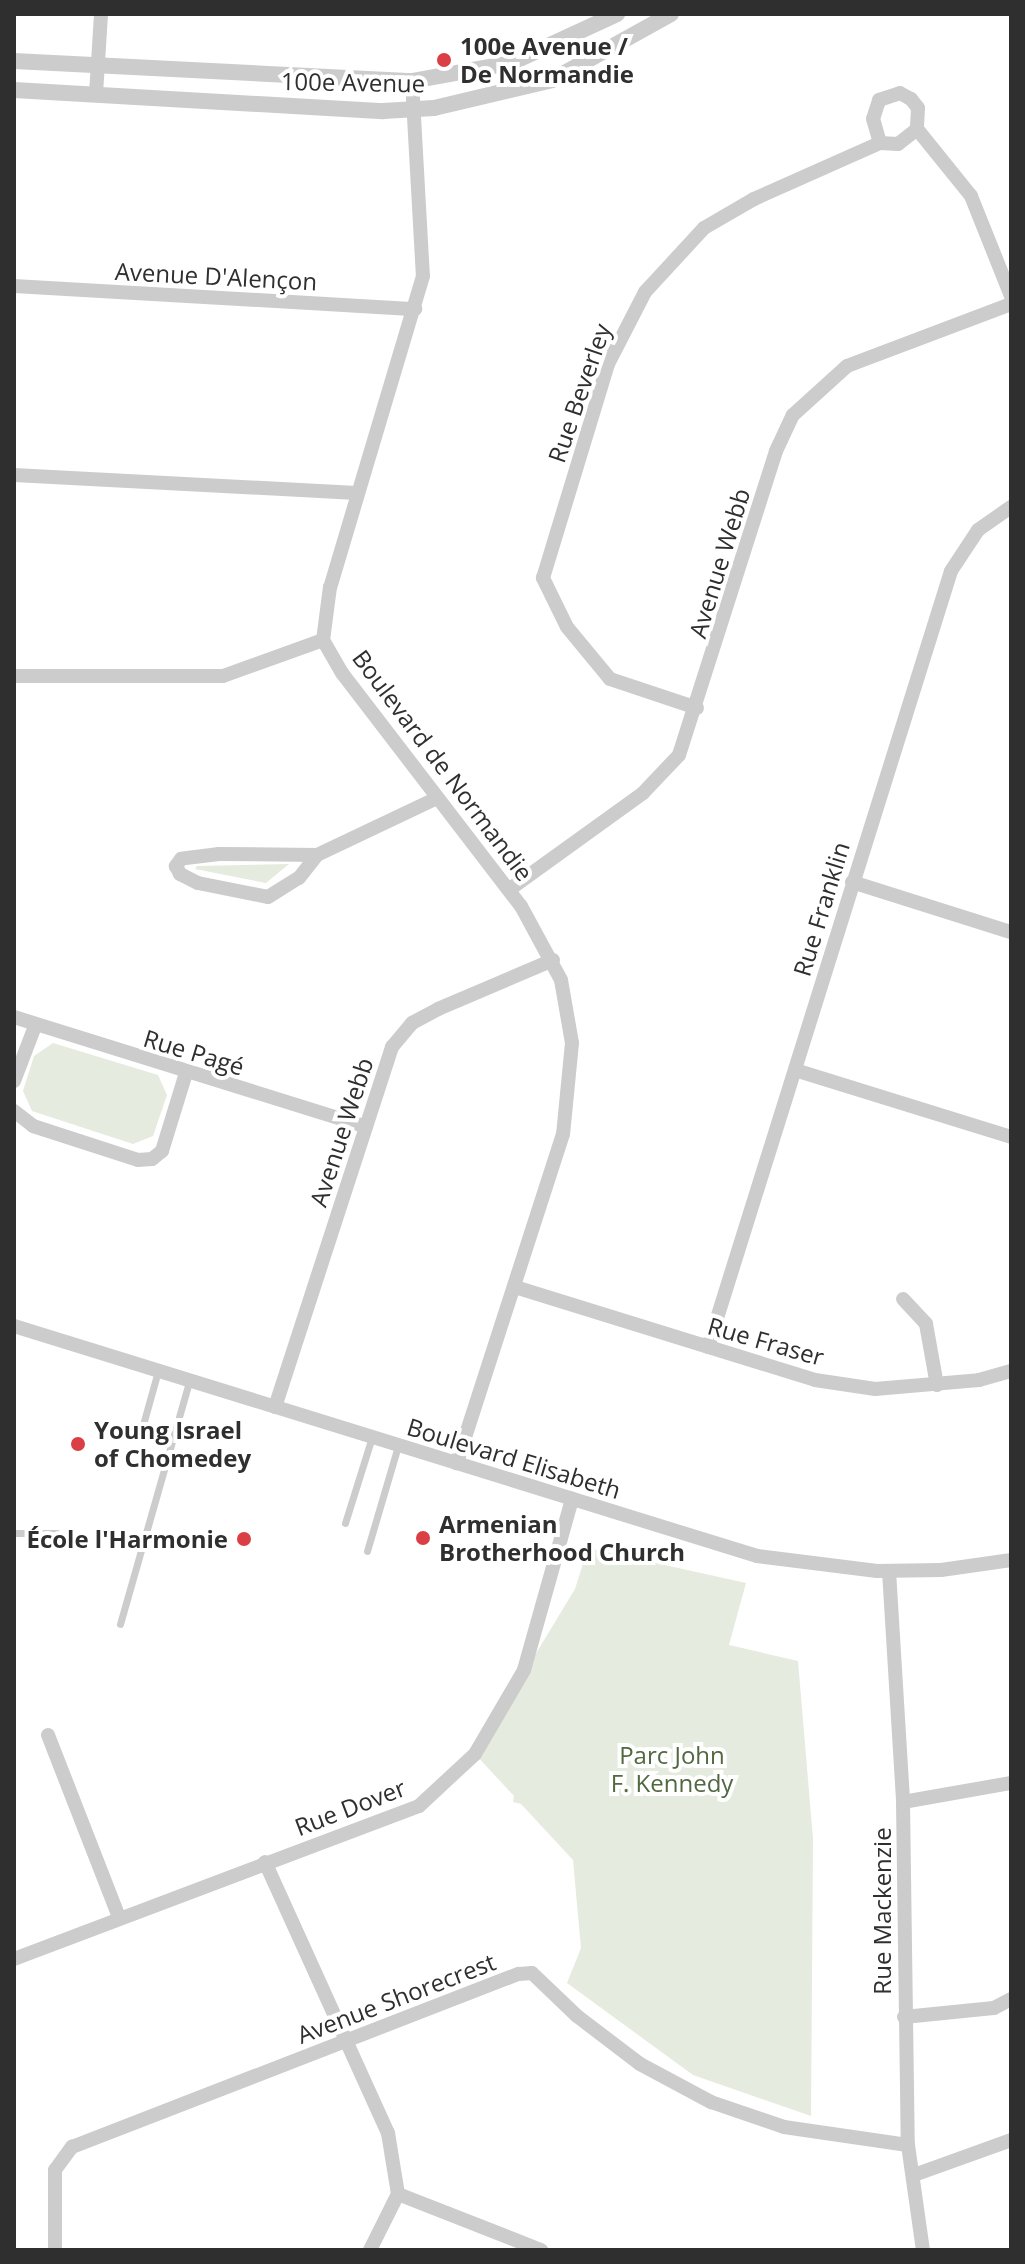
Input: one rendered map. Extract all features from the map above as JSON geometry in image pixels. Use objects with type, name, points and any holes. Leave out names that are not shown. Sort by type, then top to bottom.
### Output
[{"type":"street","points":[[96,94],[101,14]]},
{"type":"street","name":"100e Avenue","points":[[14,61],[412,81],[511,63],[617,14]]},
{"type":"street","name":"100e Avenue","points":[[14,90],[414,110],[468,104],[552,80],[671,14]]},
{"type":"street","name":"Boulevard de Normandie","points":[[412,81],[423,276],[330,587],[323,640],[342,673],[510,889],[553,960],[569,1015],[572,1084],[563,1134],[457,1463]]},
{"type":"street","points":[[880,143],[873,119],[875,106],[887,94],[911,99],[918,108],[917,129],[971,196],[1011,296]]},
{"type":"street","name":"Rue Beverley","points":[[697,708],[610,679],[549,598],[543,578],[589,423],[626,323],[645,292],[704,228],[754,199],[880,143],[898,144],[917,129]]},
{"type":"street","name":"Avenue D'Alençon","points":[[14,286],[415,309]]},
{"type":"street","name":"Avenue Webb","points":[[510,889],[667,771],[679,755],[697,708],[776,451],[793,415],[847,366],[1011,304]]},
{"type":"street","points":[[14,475],[357,493]]},
{"type":"street","name":"Rue Franklin","points":[[708,1347],[951,571],[978,530],[1011,507]]},
{"type":"street","points":[[14,676],[223,676],[323,640]]},
{"type":"street","points":[[317,855],[299,878],[268,897],[198,883],[180,874],[176,866],[181,859],[219,854],[317,855],[437,798]]},
{"type":"street","points":[[852,882],[1011,932]]},
{"type":"street","name":"Avenue Webb","points":[[275,1407],[363,1126],[392,1047],[412,1023],[553,960]]},
{"type":"street","name":"Rue Pagé","points":[[14,1017],[363,1126]]},
{"type":"street","points":[[14,1081],[35,1026]]},
{"type":"street","points":[[795,1070],[1011,1137]]},
{"type":"street","points":[[14,1111],[33,1126],[138,1160],[152,1159],[162,1151],[186,1073]]},
{"type":"street","name":"Rue Fraser","points":[[515,1287],[815,1380],[875,1389],[937,1385],[1011,1371]]},
{"type":"street","points":[[903,1299],[926,1324],[937,1385]]},
{"type":"street","name":"Boulevard Elisabeth","points":[[14,1326],[771,1559],[889,1571],[1011,1560]]},
{"type":"street","name":"Rue Dover","points":[[14,1959],[419,1806],[475,1754],[524,1670],[572,1499]]},
{"type":"street","name":"Rue Mackenzie","points":[[889,1571],[903,1802],[908,2145],[923,2250]]},
{"type":"street","points":[[48,1735],[119,1917]]},
{"type":"street","points":[[903,1802],[1011,1783]]},
{"type":"street","points":[[265,1862],[388,2133],[398,2194],[370,2250]]},
{"type":"street","name":"Avenue Shorecrest","points":[[55,2250],[55,2170],[72,2147],[344,2041],[532,1973],[577,2016],[640,2064],[711,2102],[784,2127],[908,2145]]},
{"type":"street","points":[[904,2017],[994,2008],[1011,1999]]},
{"type":"street","points":[[914,2175],[1011,2140]]},
{"type":"street","points":[[398,2194],[541,2250]]},
{"type":"lane","points":[[144,1421],[158,1371]]},
{"type":"lane","points":[[120,1624],[189,1380]]},
{"type":"lane","points":[[345,1523],[372,1437]]},
{"type":"lane","points":[[367,1551],[398,1445]]},
{"type":"lane","points":[[14,1533],[57,1533]]},
{"type":"green space","points":[[289,864],[266,883],[195,869],[197,866]]},
{"type":"green space","points":[[53,1043],[158,1075],[167,1095],[153,1136],[133,1144],[32,1111],[23,1091],[34,1056]]},
{"type":"green space","name":"Parc John F. Kennedy","points":[[588,1548],[746,1583],[729,1645],[798,1661],[813,1839],[811,2116],[693,2075],[567,1983],[581,1948],[573,1860],[521,1804],[513,1802],[514,1796],[475,1754],[575,1589]]},
{"type":"place","name":"100e Avenue / De Normandie","points":[[444,60]]},
{"type":"place","name":"Young Israel of Chomedey","points":[[78,1444]]},
{"type":"place","name":"Armenian Brotherhood Church","points":[[423,1538]]},
{"type":"place","name":"École l'Harmonie","points":[[244,1539]]}]
